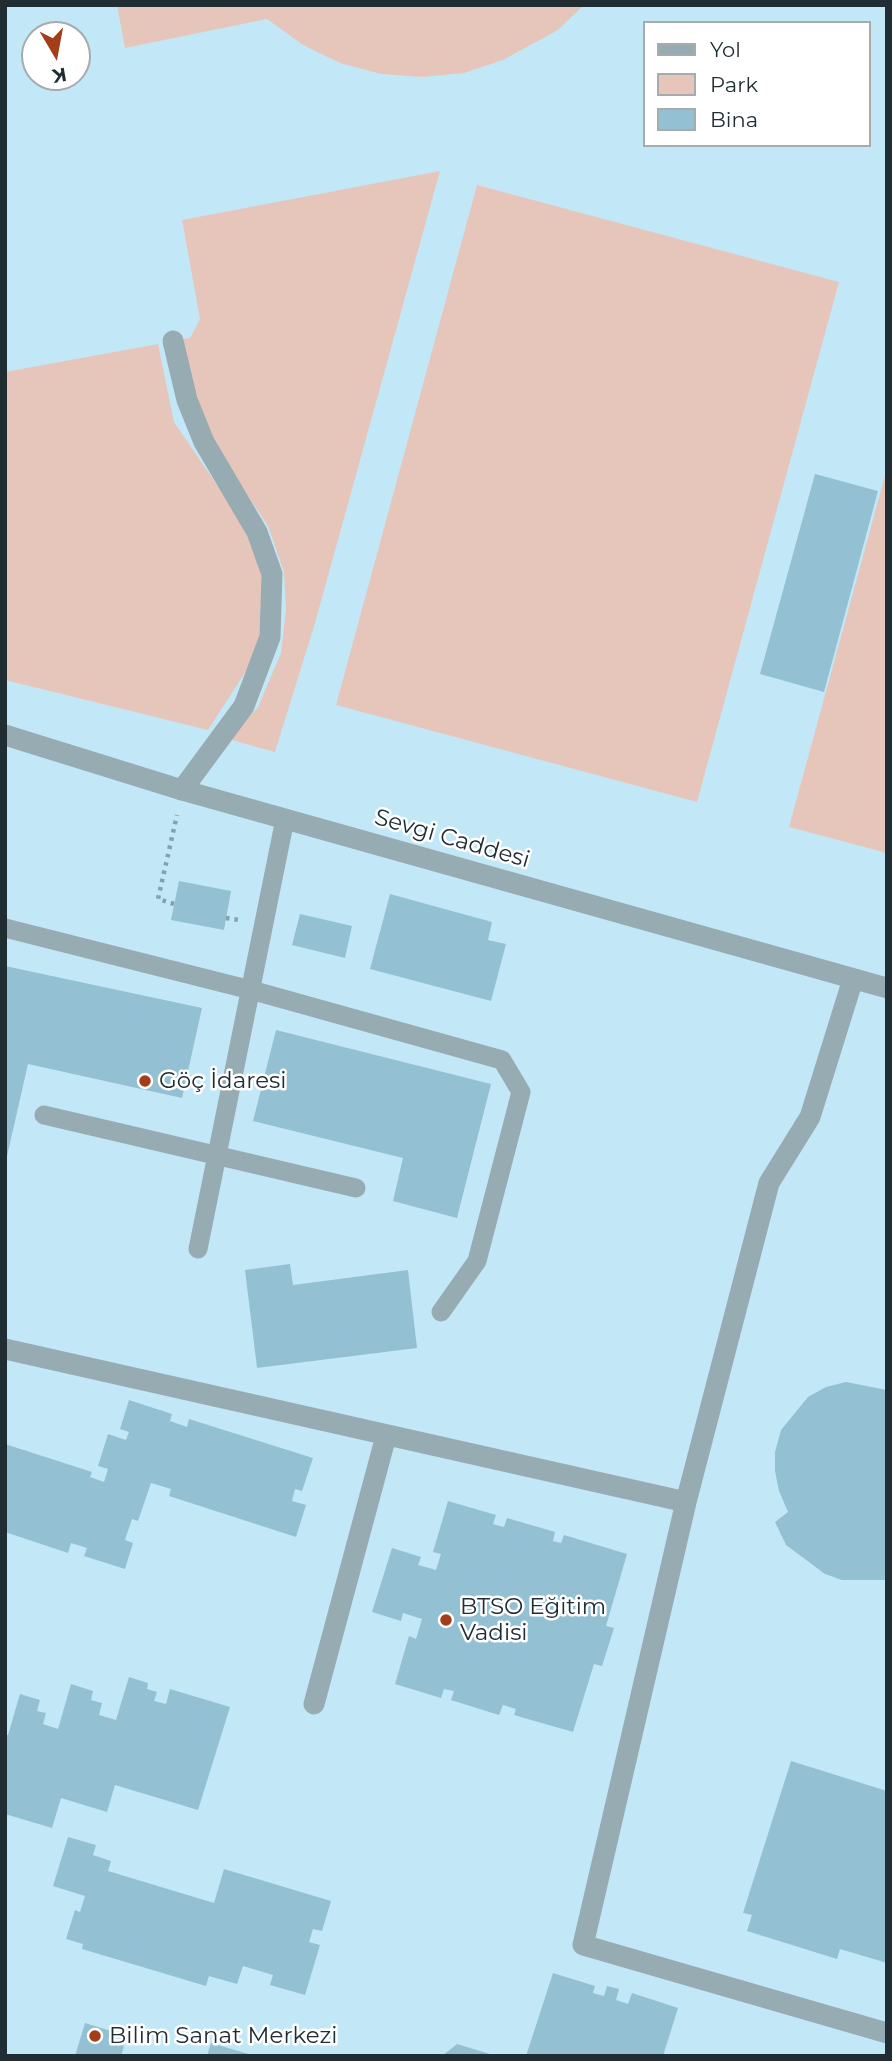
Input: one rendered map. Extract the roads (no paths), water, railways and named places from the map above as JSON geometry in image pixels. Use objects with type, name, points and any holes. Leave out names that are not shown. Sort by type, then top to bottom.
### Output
[{"type":"street","points":[[173,341],[187,400],[204,442],[257,532],[272,574],[271,637],[244,706],[182,790]]},
{"type":"street","name":"Sevgi Caddesi","points":[[5,735],[182,790],[887,988]]},
{"type":"street","points":[[853,979],[810,1117],[769,1183],[686,1502],[583,1944],[887,2033]]},
{"type":"street","points":[[5,1349],[686,1502]]},
{"type":"street","points":[[314,1704],[386,1436]]},
{"type":"lane","points":[[198,1249],[285,819]]},
{"type":"lane","points":[[5,928],[251,990],[502,1060],[521,1092],[477,1261],[441,1311]]},
{"type":"lane","points":[[44,1115],[356,1188]]},
{"type":"place","name":"Göç İdaresi","points":[[145,1081]]},
{"type":"place","name":"BTSO Eğitim Vadisi","points":[[446,1620]]},
{"type":"place","name":"Bilim Sanat Merkezi","points":[[95,2036]]}]
